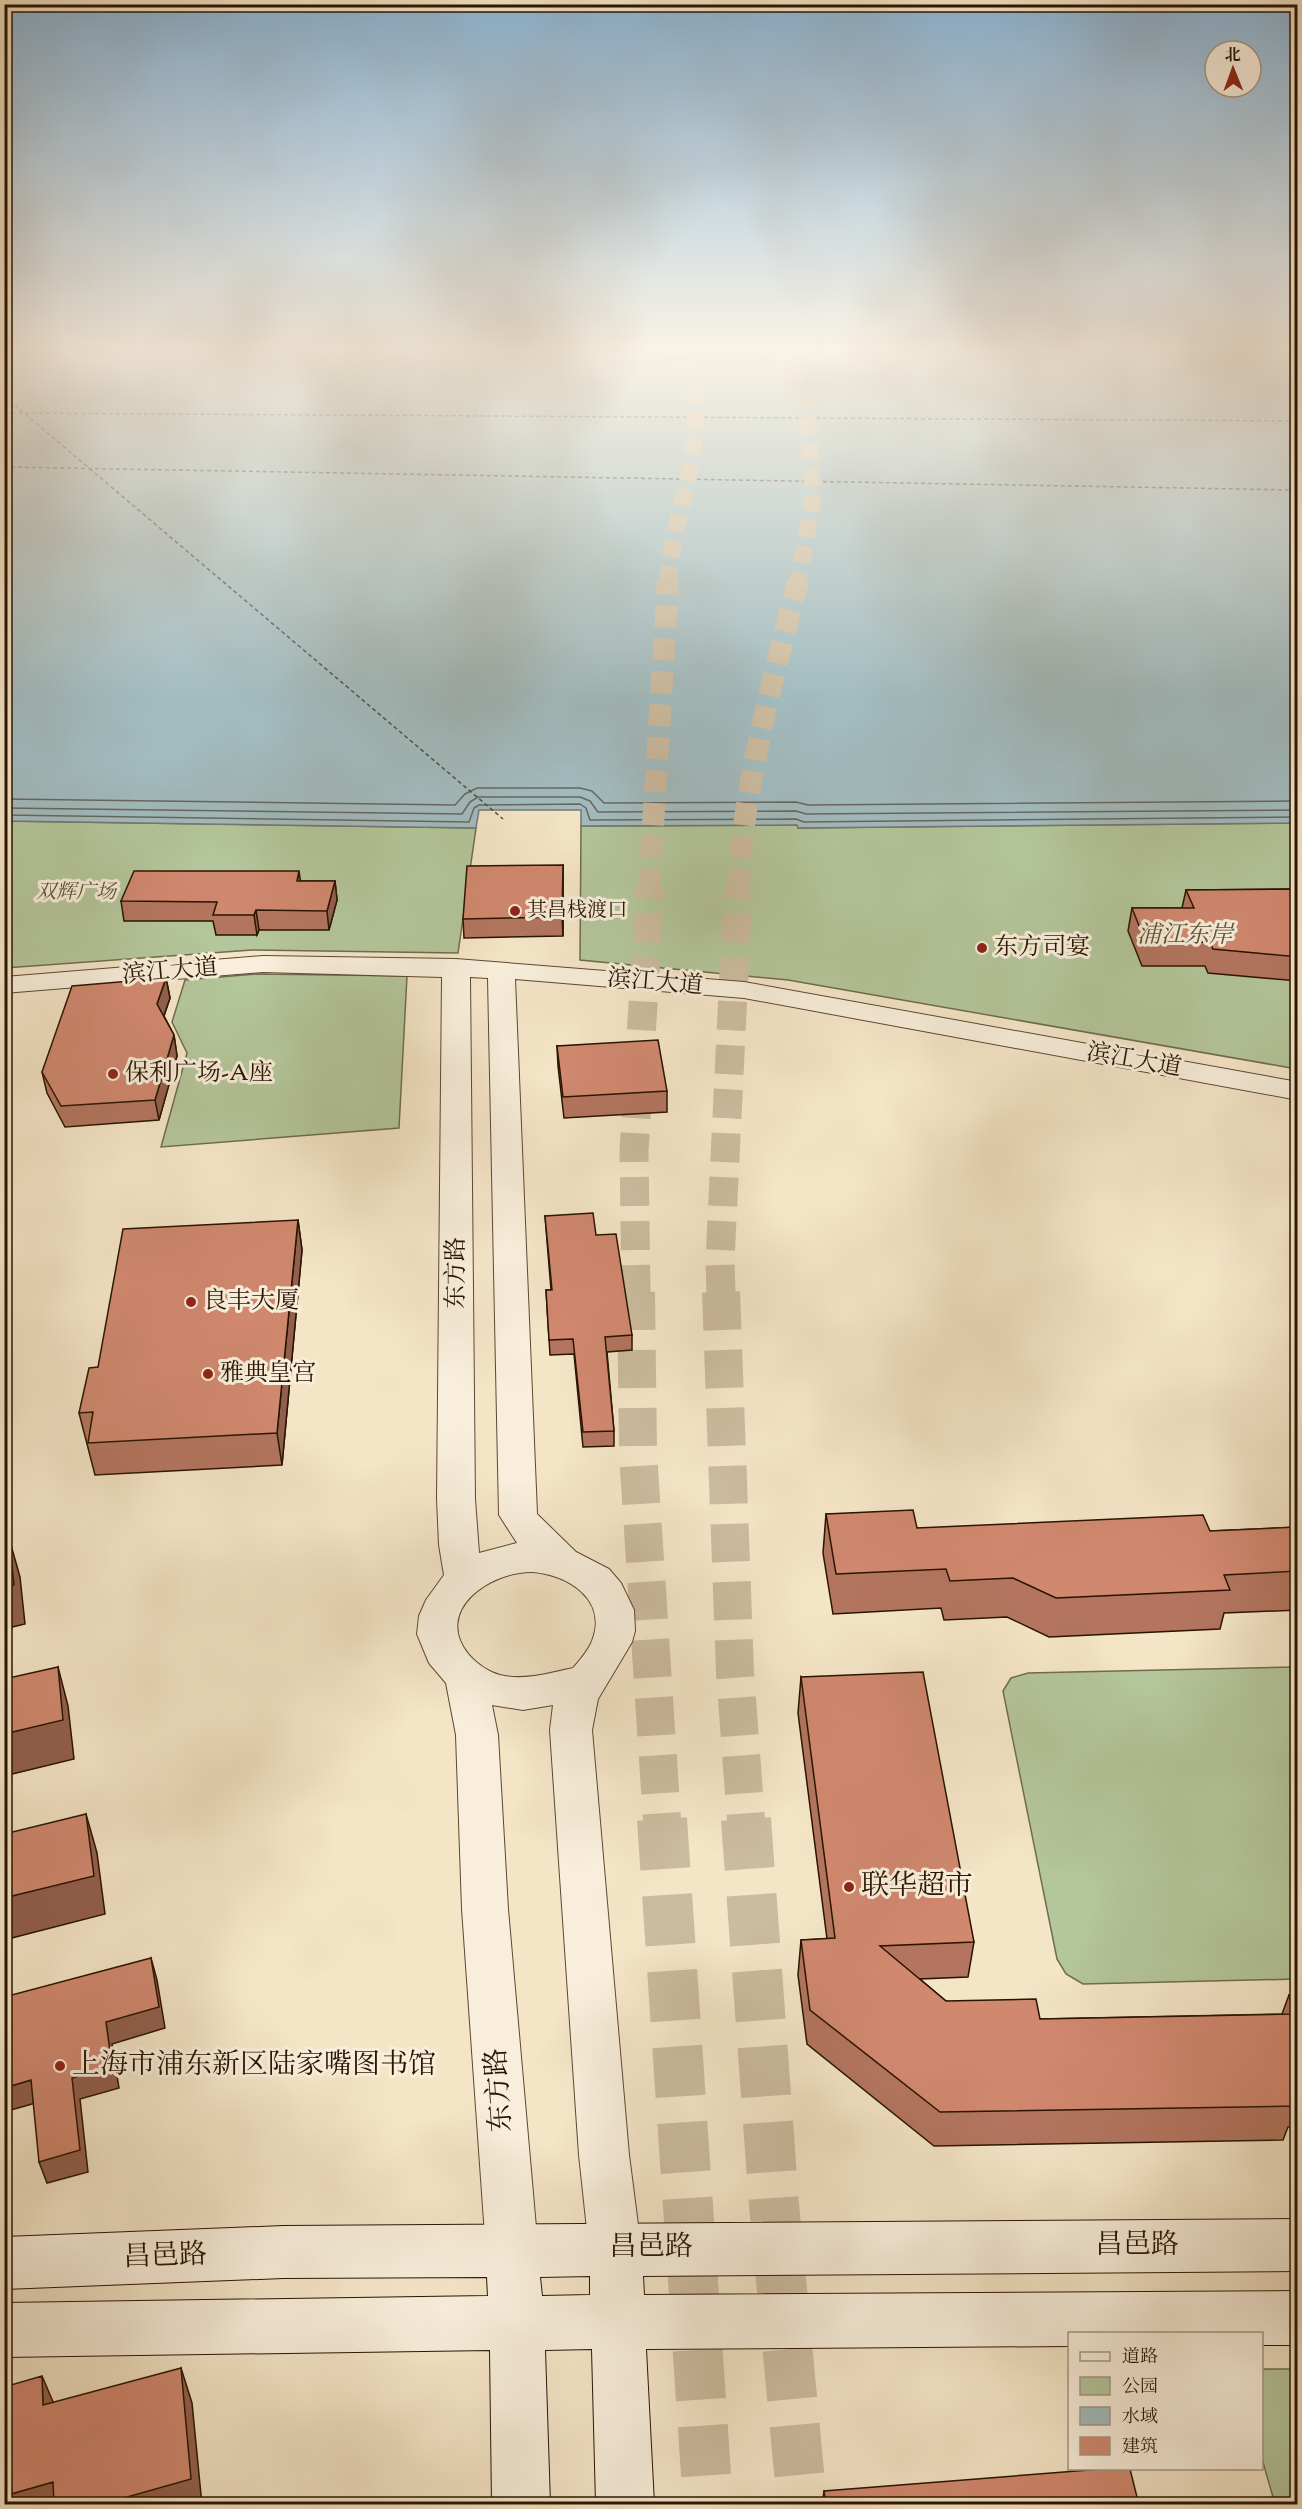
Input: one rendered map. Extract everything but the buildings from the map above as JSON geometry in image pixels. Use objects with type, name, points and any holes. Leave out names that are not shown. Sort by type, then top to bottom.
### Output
[{"type":"street","name":"滨江大道","points":[[4,985],[262,964],[456,967],[501,970],[744,990],[1298,1091]]},
{"type":"street","name":"东方路","points":[[456,967],[456,1499],[458,1545],[464,1578]]},
{"type":"street","points":[[501,970],[511,1229],[518,1515],[527,1530],[561,1561]]},
{"type":"street","points":[[585,1682],[537,1693],[511,1693],[487,1688],[465,1677],[447,1660],[438,1639],[438,1617],[448,1596],[464,1578],[485,1566],[510,1558],[536,1557],[561,1561],[583,1570],[600,1584],[612,1601],[616,1620],[613,1640],[585,1682],[574,1705],[571,1730],[604,2155],[615,2248],[625,2505]]},
{"type":"street","name":"东方路","points":[[465,1677],[477,1735],[486,1909],[517,2322],[520,2505]]},
{"type":"street","name":"昌邑路","points":[[4,2263],[283,2252],[1298,2245]]},
{"type":"street","points":[[4,2330],[517,2322],[1298,2318]]},
{"type":"green space","name":"双辉广场","points":[[5,821],[476,828],[458,953],[252,950],[5,968]]},
{"type":"green space","name":"浦江东岸","points":[[1297,823],[1297,1069],[788,980],[580,960],[581,826],[798,825],[798,828]]},
{"type":"green space","points":[[257,974],[407,976],[399,1128],[161,1147],[187,1053],[172,1022],[185,980]]},
{"type":"green space","points":[[1297,1667],[1297,1979],[1083,1984],[1066,1974],[1057,1959],[1003,1691],[1011,1678],[1028,1673]]},
{"type":"green space","points":[[1263,2369],[1297,2369],[1297,2504],[1275,2504],[1263,2462]]},
{"type":"water","points":[[5,463],[1297,463],[1297,823],[798,828],[797,825],[581,826],[581,810],[479,810],[476,828],[5,821]]},
{"type":"ferry route","points":[[83,463],[90,469]]},
{"type":"ferry route","points":[[4,467],[90,469]]},
{"type":"ferry route","points":[[90,469],[1298,490]]},
{"type":"ferry route","points":[[90,469],[503,819]]},
{"type":"tunnel","points":[[668,583],[691,463]]},
{"type":"tunnel","points":[[798,583],[813,498],[811,463]]},
{"type":"tunnel","points":[[649,891],[668,581]]},
{"type":"tunnel","points":[[738,891],[752,773],[798,581]]},
{"type":"tunnel","points":[[636,1294],[634,1152],[650,889]]},
{"type":"tunnel","points":[[721,1294],[720,1261],[738,889]]},
{"type":"tunnel","points":[[636,1292],[638,1453],[662,1821]]},
{"type":"tunnel","points":[[721,1292],[735,1672],[746,1821]]},
{"type":"tunnel","points":[[662,1819],[708,2504]]},
{"type":"tunnel","points":[[746,1819],[774,2205],[802,2504]]},
{"type":"place","name":"其昌栈渡口","points":[[515,911]]},
{"type":"place","name":"东方司宴","points":[[982,948]]},
{"type":"place","name":"保利广场-A座","points":[[113,1074]]},
{"type":"place","name":"良丰大厦","points":[[191,1302]]},
{"type":"place","name":"雅典皇宫","points":[[208,1374]]},
{"type":"place","name":"联华超市","points":[[849,1887]]},
{"type":"place","name":"上海市浦东新区陆家嘴图书馆","points":[[60,2066]]}]
